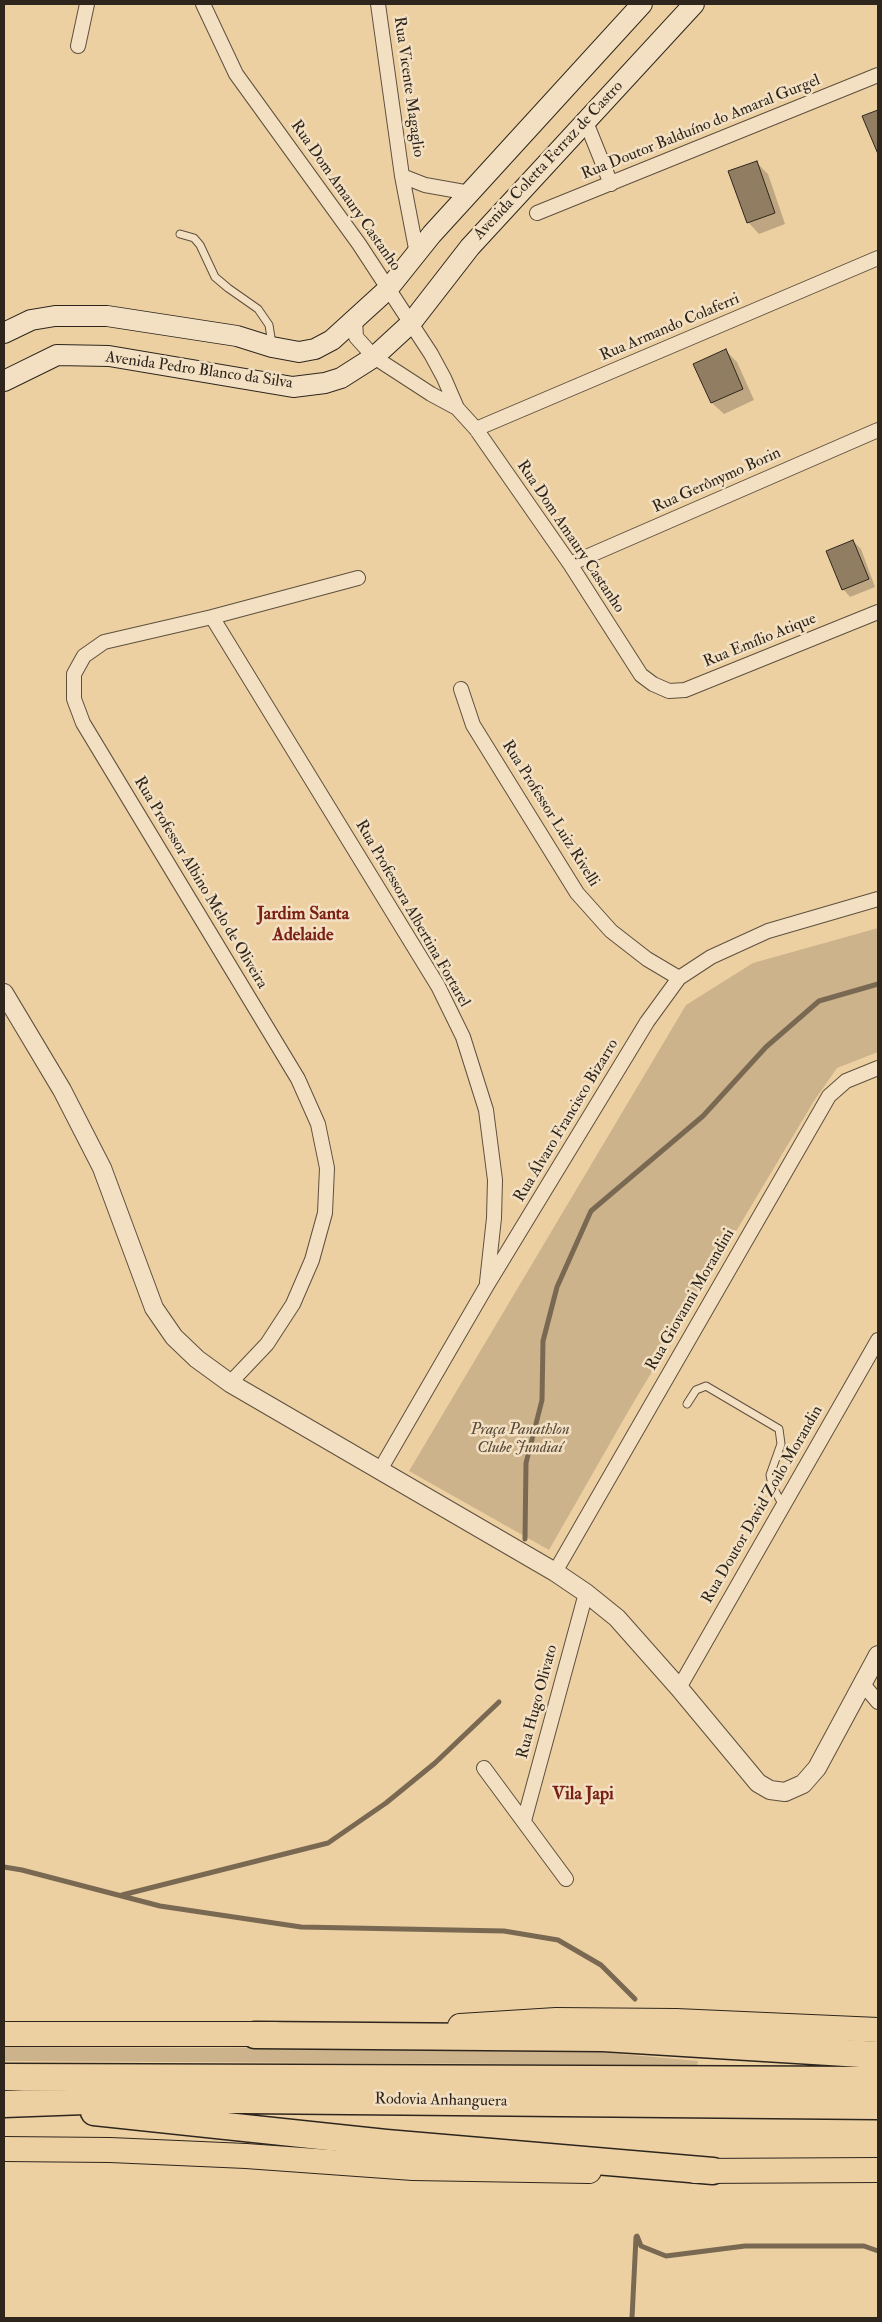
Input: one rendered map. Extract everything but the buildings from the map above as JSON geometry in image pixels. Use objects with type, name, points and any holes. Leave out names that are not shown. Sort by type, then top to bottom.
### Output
[{"type":"highway","points":[[255,2035],[556,2020],[676,2021],[878,2030]]},
{"type":"highway","points":[[4,2034],[603,2038],[878,2055]]},
{"type":"highway","name":"Rodovia Anhanguera","points":[[4,2077],[878,2080]]},
{"type":"highway","name":"Rodovia Anhanguera","points":[[6,2104],[139,2098],[878,2106]]},
{"type":"highway","points":[[6,2104],[386,2144],[713,2171]]},
{"type":"highway","points":[[4,2149],[149,2152],[413,2168],[534,2171],[878,2170]]},
{"type":"main road","points":[[388,289],[432,234],[642,4]]},
{"type":"main road","name":"Avenida Coletta Ferraz de Castro","points":[[411,324],[470,247],[694,4]]},
{"type":"main road","name":"Avenida Pedro Blanco da Silva","points":[[4,333],[31,320],[55,316],[106,316],[237,336],[272,347],[299,352],[316,349],[332,340],[388,289]]},
{"type":"main road","name":"Avenida Pedro Blanco da Silva","points":[[4,381],[57,356],[109,356],[292,387],[324,383],[341,378],[374,357],[411,324]]},
{"type":"street","points":[[78,46],[87,4]]},
{"type":"street","name":"Rua Dom Amaury Castanho","points":[[203,4],[236,74],[359,244],[444,378],[458,408],[476,429],[570,564],[641,675],[653,684]]},
{"type":"street","name":"Rua Vicente Magaglio","points":[[378,4],[402,176],[417,254]]},
{"type":"street","name":"Rua Doutor Balduíno do Amaral Gurgel","points":[[537,213],[878,75]]},
{"type":"street","points":[[586,122],[611,184]]},
{"type":"street","name":"Rua Vicente Magaglio","points":[[402,176],[425,184],[470,193]]},
{"type":"street","name":"Rua Armando Colaferri","points":[[476,429],[878,258]]},
{"type":"street","name":"Rua Dom Amaury Castanho","points":[[355,320],[356,337],[374,357],[431,394],[458,408]]},
{"type":"street","name":"Rua Gerônymo Borin","points":[[570,564],[878,430]]},
{"type":"street","name":"Rua Professor Albino Melo de Oliveira","points":[[230,1384],[267,1344],[293,1304],[312,1260],[325,1212],[327,1168],[318,1124],[298,1080],[83,723],[74,699],[74,674],[84,656],[104,642],[212,617],[358,578]]},
{"type":"street","name":"Rua Emílio Atique","points":[[653,684],[669,691],[685,690],[878,612]]},
{"type":"street","name":"Rua Professora Albertina Fortarel","points":[[212,617],[438,986],[462,1037],[486,1110],[495,1180],[494,1218],[486,1287]]},
{"type":"street","name":"Rua Professor Luiz Rivelli","points":[[461,689],[473,725],[577,893],[611,931],[647,959],[679,978]]},
{"type":"street","name":"Rua Álvaro Francisco Bizarro","points":[[380,1470],[486,1287],[647,1022],[679,978],[711,957],[768,930],[878,899]]},
{"type":"street","points":[[4,993],[62,1090],[102,1168],[154,1308],[174,1337],[197,1359],[230,1384],[554,1572],[586,1593],[617,1618],[758,1782],[770,1790],[784,1792],[802,1784],[817,1768],[878,1655]]},
{"type":"street","name":"Rua Giovanni Morandini","points":[[554,1572],[829,1096],[846,1081],[878,1068]]},
{"type":"street","name":"Rua Doutor David Zoilo Morandin","points":[[679,1688],[878,1340]]},
{"type":"street","name":"Rua Hugo Olivato","points":[[524,1821],[586,1593]]},
{"type":"street","points":[[862,1683],[878,1702]]},
{"type":"street","points":[[484,1768],[566,1879]]},
{"type":"lane","points":[[180,234],[194,238],[200,245],[215,277],[258,309],[269,325],[272,347]]},
{"type":"lane","points":[[687,1404],[696,1390],[706,1386],[779,1429],[781,1444],[770,1475],[772,1485],[783,1506]]},
{"type":"green space","name":"Praça Panathlon Clube Jundiaí","points":[[878,928],[878,1052],[837,1068],[814,1101],[629,1410],[549,1550],[409,1471],[686,1005],[753,963]]},
{"type":"green space","points":[[417,2046],[554,2048],[698,2061],[697,2065],[4,2061],[4,2047]]},
{"type":"waterway","points":[[525,1539],[526,1463],[542,1400],[543,1341],[557,1287],[591,1211],[703,1116],[766,1047],[819,1001],[878,984]]},
{"type":"waterway","points":[[122,1895],[328,1843],[386,1803],[435,1763],[499,1702]]},
{"type":"waterway","points":[[4,1867],[160,1906],[301,1927],[504,1931],[558,1940],[601,1965],[635,1999]]},
{"type":"waterway","points":[[637,2236],[641,2246],[666,2256],[745,2246],[864,2246],[878,2251]]},
{"type":"waterway","points":[[632,2318],[636,2237]]},
{"type":"district","name":"Jardim Santa Adelaide","points":[[303,925]]},
{"type":"district","name":"Vila Japi","points":[[583,1795]]}]
